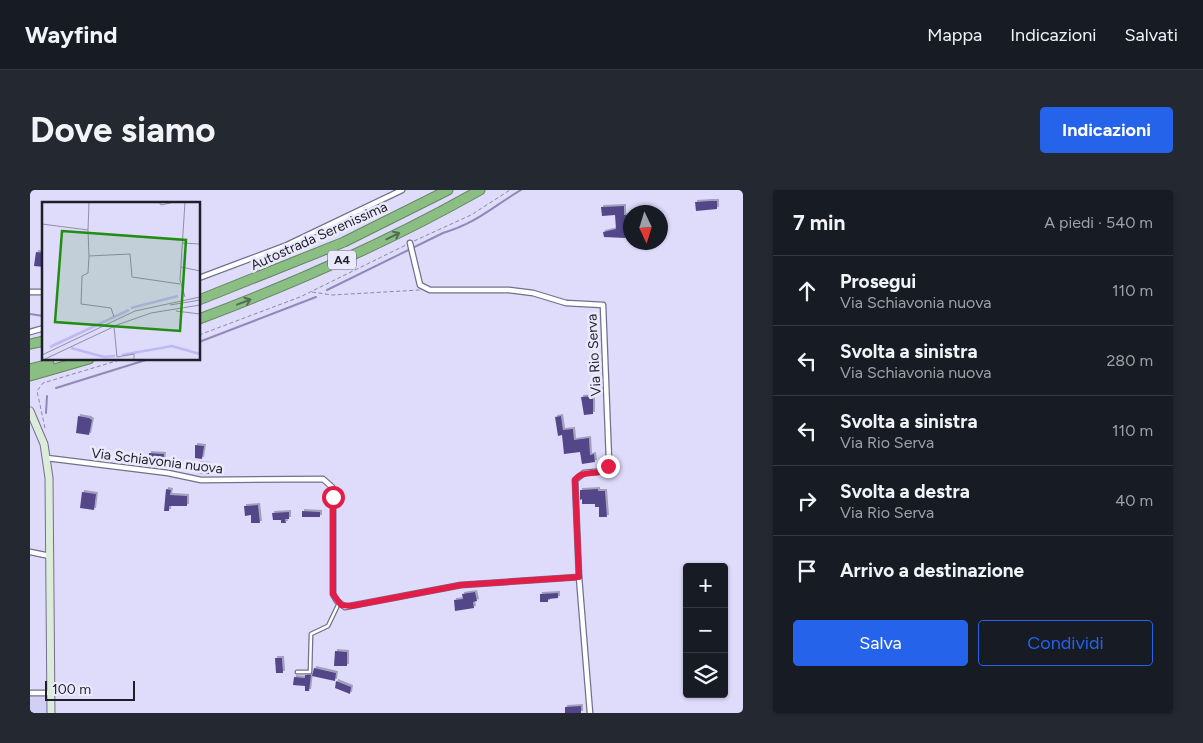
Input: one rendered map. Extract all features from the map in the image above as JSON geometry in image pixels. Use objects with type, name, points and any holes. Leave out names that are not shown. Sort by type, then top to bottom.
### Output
[{"type":"highway","name":"Autostrada Serenissima","points":[[200,300],[344,242],[448,190]]},
{"type":"highway","name":"A4","points":[[200,319],[291,283],[394,235],[480,190]]},
{"type":"highway","points":[[30,369],[65,360]]},
{"type":"highway","points":[[30,376],[86,360]]},
{"type":"street","points":[[200,278],[287,245],[402,190]]},
{"type":"street","points":[[410,244],[420,284],[424,287]]},
{"type":"street","name":"Via Rio Serva","points":[[424,287],[437,290],[509,290],[533,293],[566,303],[603,305],[609,460],[605,471],[584,473],[575,480],[579,577]]},
{"type":"street","points":[[30,411],[41,435],[47,458],[51,713]]},
{"type":"street","name":"Via Schiavonia nuova","points":[[47,458],[168,473],[200,480],[323,479],[332,487],[333,594],[338,603]]},
{"type":"street","points":[[30,552],[50,556]]},
{"type":"street","points":[[338,603],[345,607],[461,585],[579,577],[590,713]]},
{"type":"street","points":[[30,693],[51,693]]},
{"type":"lane","points":[[297,672],[310,672],[310,634],[328,626],[338,603]]},
{"type":"path","points":[[200,335],[311,292],[471,215],[510,190]]},
{"type":"path","points":[[311,292],[332,295],[419,291],[424,287]]},
{"type":"path","points":[[41,435],[46,426],[37,398],[39,386],[58,378],[120,360]]},
{"type":"shaded area","points":[[30,693],[51,693],[52,713],[30,713]]},
{"type":"building","points":[[717,201],[717,209],[696,211],[695,202]]},
{"type":"building","points":[[623,206],[623,238],[604,237],[603,232],[616,229],[615,215],[602,216],[601,207]]},
{"type":"building","points":[[36,252],[42,253],[42,267],[34,266]]},
{"type":"building","points":[[593,396],[593,414],[584,415],[581,397]]},
{"type":"building","points":[[78,416],[92,420],[89,435],[76,433]]},
{"type":"building","points":[[561,416],[563,430],[573,429],[574,440],[589,438],[590,455],[594,454],[595,462],[582,464],[580,452],[564,454],[562,435],[558,436],[555,417]]},
{"type":"building","points":[[195,445],[204,446],[202,459],[195,458]]},
{"type":"building","points":[[149,453],[164,454],[163,463],[149,462]]},
{"type":"building","points":[[198,463],[209,464],[209,474],[197,473]]},
{"type":"building","points":[[166,489],[171,490],[170,495],[187,496],[187,506],[169,506],[169,511],[164,511]]},
{"type":"building","points":[[598,489],[598,491],[605,491],[607,517],[599,517],[599,507],[595,507],[595,504],[582,504],[582,499],[580,500],[580,490]]},
{"type":"building","points":[[82,492],[96,494],[94,510],[80,508]]},
{"type":"building","points":[[258,505],[260,523],[251,523],[251,515],[245,516],[244,506]]},
{"type":"building","points":[[302,511],[320,512],[320,517],[302,517]]},
{"type":"building","points":[[289,512],[289,519],[285,519],[286,523],[281,523],[281,520],[273,520],[272,513]]},
{"type":"building","points":[[475,592],[477,601],[473,602],[474,608],[455,611],[454,600],[463,599],[462,594]]},
{"type":"building","points":[[558,593],[558,598],[548,599],[548,602],[540,602],[540,594]]},
{"type":"building","points":[[335,651],[347,652],[347,666],[334,666]]},
{"type":"building","points":[[275,658],[282,658],[283,673],[276,673]]},
{"type":"building","points":[[314,668],[336,673],[335,681],[312,676]]},
{"type":"building","points":[[305,675],[311,675],[309,691],[305,691],[305,686],[293,685],[294,677],[305,678]]},
{"type":"building","points":[[336,681],[351,687],[350,694],[335,688]]},
{"type":"building","points":[[581,706],[581,713],[565,713],[565,707]]},
{"type":"waterway","points":[[327,290],[465,224],[521,190]]},
{"type":"waterway","points":[[200,342],[316,297]]},
{"type":"waterway","points":[[30,314],[42,316]]},
{"type":"waterway","points":[[56,388],[146,360]]},
{"type":"waterway","points":[[46,413],[47,396]]},
{"type":"route","points":[[333,497],[333,594],[337,601],[345,607],[461,585],[579,577],[575,480],[584,473],[605,471],[608,466]]}]
